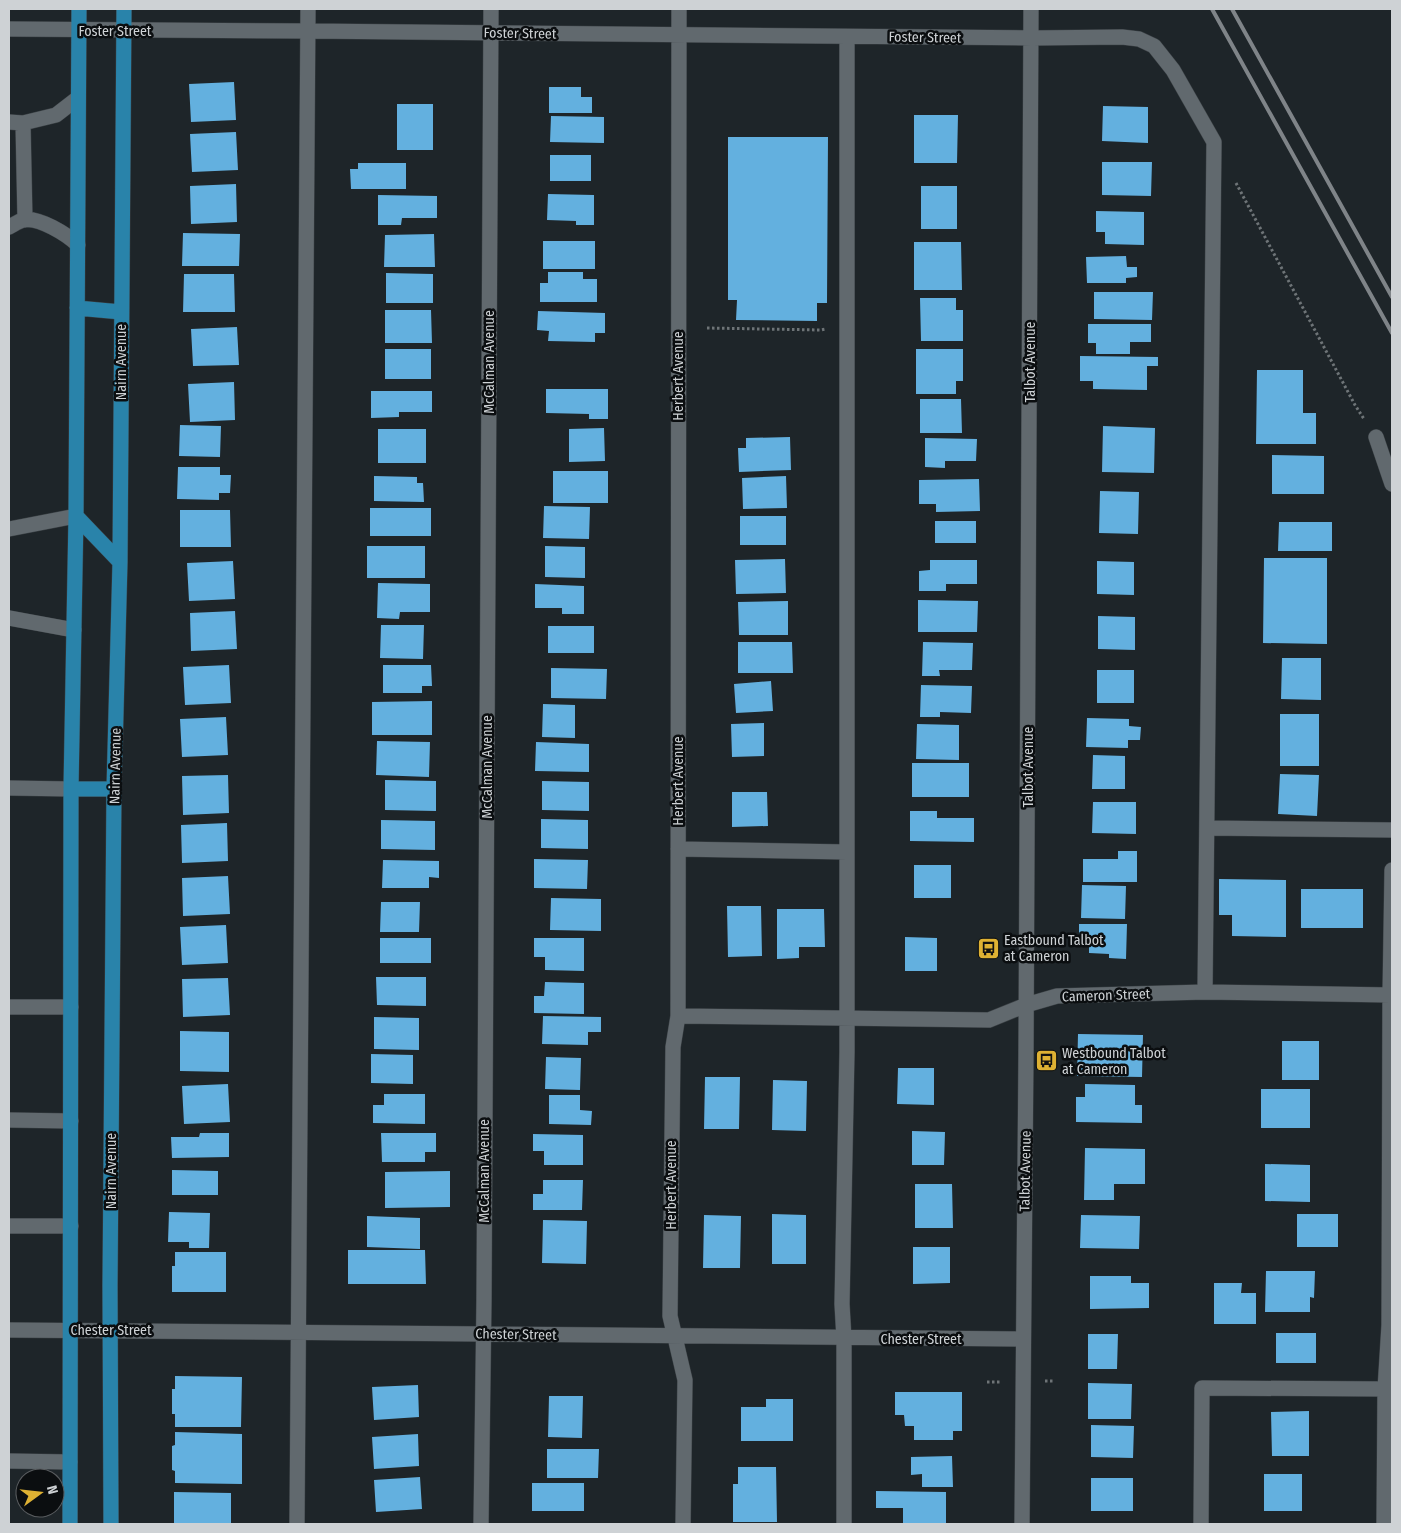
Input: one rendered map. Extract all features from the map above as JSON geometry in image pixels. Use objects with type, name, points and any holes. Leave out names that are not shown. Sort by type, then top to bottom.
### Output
[{"type":"main road","points":[[70,1524],[72,788],[76,516],[79,9]]},
{"type":"main road","name":"Nairn Avenue","points":[[111,1524],[110,1329],[114,789],[120,562],[124,9]]},
{"type":"main road","points":[[77,308],[121,312]]},
{"type":"main road","points":[[76,516],[120,562]]},
{"type":"main road","points":[[72,788],[114,789]]},
{"type":"street","points":[[297,1524],[308,9]]},
{"type":"street","name":"McCalman Avenue","points":[[481,1524],[491,9]]},
{"type":"street","name":"Herbert Avenue","points":[[679,9],[678,1016],[673,1048],[670,1316],[685,1380],[683,1524]]},
{"type":"street","name":"Talbot Avenue","points":[[1022,1524],[1031,9]]},
{"type":"street","name":"Foster Street","points":[[9,30],[308,30],[848,37],[1122,37],[1139,39],[1154,46],[1173,70],[1214,142],[1205,992]]},
{"type":"street","points":[[844,1524],[844,1339],[842,1304],[848,852],[848,37]]},
{"type":"street","points":[[25,220],[16,123],[56,115],[78,98]]},
{"type":"street","points":[[9,227],[25,220],[38,222],[69,236],[78,245]]},
{"type":"street","points":[[1376,436],[1392,484]]},
{"type":"street","points":[[9,529],[76,516]]},
{"type":"street","points":[[9,618],[74,630]]},
{"type":"street","points":[[9,788],[72,788]]},
{"type":"street","points":[[1208,828],[1392,830]]},
{"type":"street","points":[[678,849],[848,852]]},
{"type":"street","points":[[1384,1524],[1385,1389],[1391,1325],[1390,995],[1392,870]]},
{"type":"street","name":"Cameron Street","points":[[678,1016],[989,1020],[1026,1005],[1057,996],[1205,992],[1390,995]]},
{"type":"street","points":[[9,1007],[71,1007]]},
{"type":"street","points":[[9,1120],[71,1121]]},
{"type":"street","points":[[9,1226],[71,1226]]},
{"type":"street","name":"Chester Street","points":[[9,1330],[299,1330],[844,1339],[1023,1339]]},
{"type":"street","points":[[1201,1524],[1202,1388],[1385,1389]]},
{"type":"street","points":[[9,1461],[70,1462]]},
{"type":"path","points":[[1233,177],[1355,405],[1376,436]]},
{"type":"path","points":[[707,328],[821,330],[848,323]]},
{"type":"building","points":[[234,82],[236,120],[191,122],[189,84]]},
{"type":"building","points":[[549,87],[581,87],[581,97],[592,97],[592,113],[549,113]]},
{"type":"building","points":[[397,104],[433,104],[433,150],[397,150]]},
{"type":"building","points":[[1103,106],[1148,107],[1148,143],[1102,141]]},
{"type":"building","points":[[914,115],[958,115],[957,163],[914,163]]},
{"type":"building","points":[[551,116],[604,117],[604,143],[550,142]]},
{"type":"building","points":[[236,132],[238,170],[192,172],[190,134]]},
{"type":"building","points":[[728,137],[828,137],[827,303],[817,303],[817,321],[736,320],[737,300],[728,300]]},
{"type":"building","points":[[550,155],[591,155],[591,181],[550,181]]},
{"type":"building","points":[[1102,162],[1152,162],[1151,196],[1102,195]]},
{"type":"building","points":[[358,163],[406,163],[406,189],[351,189],[350,169],[358,169]]},
{"type":"building","points":[[236,184],[237,222],[191,224],[190,186]]},
{"type":"building","points":[[921,186],[957,186],[957,229],[921,229]]},
{"type":"building","points":[[548,194],[594,195],[594,225],[576,225],[576,221],[547,220]]},
{"type":"building","points":[[378,195],[437,196],[437,218],[402,218],[401,225],[378,225]]},
{"type":"building","points":[[1096,211],[1144,212],[1144,245],[1105,244],[1105,232],[1096,232]]},
{"type":"building","points":[[183,233],[240,234],[239,266],[182,266]]},
{"type":"building","points":[[434,234],[435,267],[384,267],[385,235]]},
{"type":"building","points":[[543,241],[595,241],[595,269],[543,269]]},
{"type":"building","points":[[914,242],[961,242],[962,290],[914,290]]},
{"type":"building","points":[[1126,256],[1127,267],[1137,267],[1137,277],[1126,278],[1126,283],[1087,283],[1086,257]]},
{"type":"building","points":[[548,272],[583,272],[583,279],[597,279],[597,302],[540,302],[540,283],[548,283]]},
{"type":"building","points":[[386,273],[433,274],[433,303],[386,303]]},
{"type":"building","points":[[184,274],[234,274],[235,312],[183,312]]},
{"type":"building","points":[[1094,292],[1153,292],[1152,320],[1094,319]]},
{"type":"building","points":[[920,298],[956,298],[956,310],[963,310],[963,341],[921,341]]},
{"type":"building","points":[[385,310],[431,310],[432,343],[385,343]]},
{"type":"building","points":[[538,311],[605,313],[605,333],[595,333],[595,342],[548,341],[549,331],[537,330]]},
{"type":"building","points":[[1088,324],[1151,324],[1151,342],[1130,342],[1130,354],[1096,354],[1096,343],[1088,343]]},
{"type":"building","points":[[237,327],[239,365],[193,366],[191,329]]},
{"type":"building","points":[[385,349],[431,349],[431,379],[385,379]]},
{"type":"building","points":[[916,349],[963,349],[963,381],[956,381],[956,394],[916,394]]},
{"type":"building","points":[[1080,356],[1158,357],[1158,366],[1147,366],[1147,390],[1093,389],[1093,381],[1080,381]]},
{"type":"building","points":[[1257,370],[1303,370],[1303,413],[1316,413],[1316,444],[1256,444]]},
{"type":"building","points":[[234,382],[235,420],[190,422],[188,384]]},
{"type":"building","points":[[546,389],[608,389],[608,419],[589,419],[589,414],[546,413]]},
{"type":"building","points":[[371,391],[432,391],[432,412],[399,412],[399,417],[371,418]]},
{"type":"building","points":[[920,399],[961,399],[962,433],[920,433]]},
{"type":"building","points":[[180,425],[221,426],[220,457],[179,456]]},
{"type":"building","points":[[1103,426],[1155,428],[1154,473],[1102,472]]},
{"type":"building","points":[[604,428],[605,461],[569,462],[569,429]]},
{"type":"building","points":[[378,429],[426,429],[426,463],[378,463]]},
{"type":"building","points":[[790,437],[791,470],[739,472],[738,448],[746,448],[746,438]]},
{"type":"building","points":[[925,438],[977,439],[976,461],[945,461],[945,468],[925,467]]},
{"type":"building","points":[[1272,455],[1324,456],[1324,494],[1272,494]]},
{"type":"building","points":[[178,467],[220,467],[220,475],[231,475],[230,493],[219,493],[219,500],[177,499]]},
{"type":"building","points":[[553,471],[608,471],[608,503],[553,503]]},
{"type":"building","points":[[374,476],[417,477],[417,483],[423,483],[424,502],[374,501]]},
{"type":"building","points":[[786,476],[787,508],[743,509],[742,478]]},
{"type":"building","points":[[979,479],[980,511],[936,512],[936,504],[919,504],[919,480]]},
{"type":"building","points":[[1100,491],[1139,492],[1138,534],[1099,533]]},
{"type":"building","points":[[544,506],[590,507],[589,539],[543,538]]},
{"type":"building","points":[[370,508],[431,508],[431,536],[370,536]]},
{"type":"building","points":[[180,510],[230,510],[231,547],[180,547]]},
{"type":"building","points":[[740,516],[786,516],[786,545],[740,545]]},
{"type":"building","points":[[935,521],[976,521],[976,543],[935,543]]},
{"type":"building","points":[[1279,522],[1332,522],[1332,551],[1278,551]]},
{"type":"building","points":[[367,546],[425,546],[425,578],[367,578]]},
{"type":"building","points":[[545,546],[585,547],[585,578],[545,577]]},
{"type":"building","points":[[1264,558],[1327,558],[1327,644],[1263,643]]},
{"type":"building","points":[[785,559],[786,593],[736,594],[735,560]]},
{"type":"building","points":[[930,560],[977,560],[977,584],[946,584],[946,591],[919,591],[919,571],[930,570]]},
{"type":"building","points":[[233,561],[235,599],[189,601],[187,563]]},
{"type":"building","points":[[1097,561],[1134,562],[1134,595],[1097,594]]},
{"type":"building","points":[[378,583],[430,584],[430,612],[400,612],[399,619],[377,618]]},
{"type":"building","points":[[535,584],[584,586],[584,614],[562,614],[562,608],[535,608]]},
{"type":"building","points":[[918,600],[978,601],[977,632],[918,632]]},
{"type":"building","points":[[788,601],[788,635],[739,635],[738,602]]},
{"type":"building","points":[[235,611],[237,649],[191,651],[190,613]]},
{"type":"building","points":[[1098,616],[1135,617],[1135,650],[1098,649]]},
{"type":"building","points":[[381,625],[424,625],[423,659],[380,658]]},
{"type":"building","points":[[548,626],[594,626],[594,653],[548,653]]},
{"type":"building","points":[[738,642],[792,642],[793,673],[738,673]]},
{"type":"building","points":[[923,642],[973,643],[972,670],[939,670],[940,676],[922,676]]},
{"type":"building","points":[[1282,658],[1321,658],[1321,700],[1281,699]]},
{"type":"building","points":[[229,665],[231,703],[185,705],[183,667]]},
{"type":"building","points":[[383,665],[431,665],[432,686],[422,686],[422,693],[383,693]]},
{"type":"building","points":[[551,668],[607,669],[606,699],[551,698]]},
{"type":"building","points":[[1097,670],[1134,670],[1134,703],[1097,703]]},
{"type":"building","points":[[771,681],[773,711],[736,713],[734,684]]},
{"type":"building","points":[[921,685],[972,686],[971,713],[940,712],[940,717],[920,717]]},
{"type":"building","points":[[432,701],[432,735],[372,735],[372,702]]},
{"type":"building","points":[[543,704],[575,705],[575,738],[542,737]]},
{"type":"building","points":[[1280,714],[1319,714],[1319,766],[1280,766]]},
{"type":"building","points":[[226,717],[228,755],[182,757],[180,719]]},
{"type":"building","points":[[1087,718],[1129,719],[1129,726],[1141,727],[1140,740],[1128,740],[1128,748],[1086,747]]},
{"type":"building","points":[[764,723],[764,756],[732,757],[731,724]]},
{"type":"building","points":[[917,724],[959,725],[959,760],[916,759]]},
{"type":"building","points":[[377,741],[430,742],[429,777],[376,775]]},
{"type":"building","points":[[536,742],[589,744],[589,772],[535,771]]},
{"type":"building","points":[[1093,755],[1125,756],[1125,789],[1092,789]]},
{"type":"building","points":[[912,763],[969,763],[969,797],[912,797]]},
{"type":"building","points":[[1280,774],[1319,775],[1317,816],[1278,814]]},
{"type":"building","points":[[228,775],[229,813],[183,815],[182,776]]},
{"type":"building","points":[[385,780],[436,781],[436,811],[385,810]]},
{"type":"building","points":[[542,781],[589,782],[589,811],[542,810]]},
{"type":"building","points":[[732,792],[767,792],[768,826],[732,827]]},
{"type":"building","points":[[1093,802],[1136,802],[1136,834],[1092,833]]},
{"type":"building","points":[[910,811],[937,811],[937,818],[974,818],[974,842],[910,841]]},
{"type":"building","points":[[541,819],[588,820],[588,849],[541,848]]},
{"type":"building","points":[[381,820],[435,821],[435,850],[381,849]]},
{"type":"building","points":[[227,823],[228,861],[182,863],[181,825]]},
{"type":"building","points":[[1118,851],[1137,851],[1137,882],[1083,882],[1083,859],[1118,859]]},
{"type":"building","points":[[534,859],[588,860],[587,889],[534,888]]},
{"type":"building","points":[[383,860],[439,861],[439,878],[429,877],[429,888],[382,888]]},
{"type":"building","points":[[914,865],[951,865],[951,898],[914,898]]},
{"type":"building","points":[[228,876],[230,914],[183,916],[182,878]]},
{"type":"building","points":[[1219,879],[1286,880],[1286,937],[1232,936],[1232,915],[1219,915]]},
{"type":"building","points":[[1082,885],[1126,886],[1125,919],[1081,918]]},
{"type":"building","points":[[1301,889],[1363,889],[1363,928],[1301,928]]},
{"type":"building","points":[[551,898],[601,899],[601,931],[550,930]]},
{"type":"building","points":[[381,902],[420,902],[419,932],[380,932]]},
{"type":"building","points":[[727,906],[761,906],[762,956],[728,957]]},
{"type":"building","points":[[777,909],[824,909],[825,947],[799,947],[799,958],[777,959]]},
{"type":"building","points":[[1079,924],[1127,924],[1126,959],[1109,958],[1109,954],[1089,953],[1089,941],[1079,941]]},
{"type":"building","points":[[226,925],[228,963],[182,965],[180,927]]},
{"type":"building","points":[[905,937],[937,938],[937,971],[905,971]]},
{"type":"building","points":[[380,938],[431,938],[431,963],[380,963]]},
{"type":"building","points":[[534,938],[584,938],[584,971],[545,970],[545,957],[534,957]]},
{"type":"building","points":[[376,977],[426,977],[426,1006],[377,1005]]},
{"type":"building","points":[[228,978],[230,1015],[183,1017],[182,979]]},
{"type":"building","points":[[545,982],[584,983],[584,1014],[534,1013],[534,996],[544,996]]},
{"type":"building","points":[[543,1016],[601,1017],[601,1032],[588,1032],[588,1045],[542,1044]]},
{"type":"building","points":[[374,1017],[419,1018],[419,1050],[374,1049]]},
{"type":"building","points":[[180,1031],[229,1032],[229,1072],[180,1071]]},
{"type":"building","points":[[1078,1034],[1143,1035],[1142,1077],[1077,1076]]},
{"type":"building","points":[[1282,1041],[1319,1041],[1319,1080],[1282,1080]]},
{"type":"building","points":[[371,1054],[413,1055],[413,1084],[371,1083]]},
{"type":"building","points":[[546,1057],[581,1058],[580,1090],[545,1089]]},
{"type":"building","points":[[898,1068],[934,1068],[934,1105],[897,1104]]},
{"type":"building","points":[[705,1077],[740,1077],[739,1129],[704,1129]]},
{"type":"building","points":[[773,1080],[807,1081],[806,1131],[772,1130]]},
{"type":"building","points":[[228,1084],[230,1122],[184,1124],[182,1086]]},
{"type":"building","points":[[1085,1084],[1135,1085],[1135,1105],[1142,1105],[1142,1123],[1076,1122],[1076,1097],[1085,1097]]},
{"type":"building","points":[[1261,1089],[1310,1089],[1310,1128],[1261,1128]]},
{"type":"building","points":[[384,1094],[425,1094],[425,1124],[373,1123],[373,1105],[384,1105]]},
{"type":"building","points":[[549,1095],[580,1095],[580,1110],[592,1111],[591,1125],[549,1124]]},
{"type":"building","points":[[912,1131],[945,1132],[944,1165],[912,1165]]},
{"type":"building","points":[[200,1133],[229,1133],[229,1157],[172,1158],[171,1137],[199,1137]]},
{"type":"building","points":[[381,1133],[436,1133],[436,1152],[425,1152],[425,1162],[382,1162]]},
{"type":"building","points":[[533,1134],[583,1135],[583,1165],[544,1165],[544,1151],[533,1151]]},
{"type":"building","points":[[1085,1148],[1145,1149],[1145,1184],[1114,1184],[1114,1200],[1084,1200]]},
{"type":"building","points":[[1265,1164],[1310,1165],[1310,1202],[1265,1201]]},
{"type":"building","points":[[172,1170],[218,1171],[218,1195],[172,1195]]},
{"type":"building","points":[[450,1171],[450,1207],[385,1208],[385,1172]]},
{"type":"building","points":[[543,1180],[583,1180],[582,1210],[533,1210],[533,1194],[543,1194]]},
{"type":"building","points":[[915,1184],[952,1184],[953,1228],[915,1228]]},
{"type":"building","points":[[169,1212],[210,1213],[209,1248],[189,1248],[189,1242],[168,1242]]},
{"type":"building","points":[[772,1214],[806,1215],[806,1264],[772,1264]]},
{"type":"building","points":[[1297,1214],[1338,1214],[1338,1247],[1297,1247]]},
{"type":"building","points":[[704,1215],[741,1216],[740,1268],[703,1268]]},
{"type":"building","points":[[1081,1215],[1140,1216],[1139,1249],[1080,1248]]},
{"type":"building","points":[[367,1216],[420,1218],[420,1249],[367,1247]]},
{"type":"building","points":[[543,1220],[587,1221],[586,1264],[542,1263]]},
{"type":"building","points":[[913,1247],[950,1247],[950,1283],[913,1284]]},
{"type":"building","points":[[348,1250],[425,1250],[426,1284],[348,1284]]},
{"type":"building","points":[[175,1252],[226,1252],[226,1292],[172,1292],[172,1266],[175,1266]]},
{"type":"building","points":[[1266,1271],[1315,1271],[1314,1298],[1310,1297],[1310,1312],[1265,1312]]},
{"type":"building","points":[[1090,1276],[1131,1276],[1131,1283],[1149,1283],[1149,1308],[1090,1309]]},
{"type":"building","points":[[1214,1283],[1242,1283],[1241,1293],[1256,1293],[1256,1324],[1214,1324]]},
{"type":"building","points":[[1276,1333],[1316,1333],[1316,1363],[1276,1363]]},
{"type":"building","points":[[1088,1334],[1118,1334],[1117,1369],[1088,1369]]},
{"type":"building","points":[[175,1376],[242,1377],[241,1427],[175,1427],[175,1414],[172,1414],[172,1389],[175,1389]]},
{"type":"building","points":[[1088,1383],[1132,1384],[1131,1419],[1088,1419]]},
{"type":"building","points":[[418,1385],[419,1417],[374,1420],[372,1387]]},
{"type":"building","points":[[895,1392],[962,1392],[962,1431],[953,1431],[953,1440],[914,1440],[914,1426],[905,1426],[904,1415],[895,1415]]},
{"type":"building","points":[[549,1396],[583,1396],[582,1438],[548,1437]]},
{"type":"building","points":[[766,1399],[793,1399],[793,1441],[741,1441],[741,1407],[766,1407]]},
{"type":"building","points":[[1309,1411],[1309,1456],[1272,1456],[1271,1412]]},
{"type":"building","points":[[1091,1425],[1134,1426],[1133,1458],[1091,1457]]},
{"type":"building","points":[[175,1432],[242,1434],[242,1484],[175,1483],[175,1471],[172,1470],[172,1446],[175,1445]]},
{"type":"building","points":[[418,1434],[419,1466],[374,1469],[372,1437]]},
{"type":"building","points":[[547,1449],[599,1449],[598,1478],[547,1478]]},
{"type":"building","points":[[952,1456],[953,1487],[922,1487],[922,1474],[911,1475],[911,1457]]},
{"type":"building","points":[[738,1467],[776,1467],[777,1522],[733,1522],[733,1484],[738,1484]]},
{"type":"building","points":[[1264,1474],[1302,1474],[1302,1511],[1264,1511]]},
{"type":"building","points":[[420,1477],[422,1509],[376,1512],[374,1480]]},
{"type":"building","points":[[1091,1478],[1133,1478],[1133,1511],[1091,1511]]},
{"type":"building","points":[[532,1483],[584,1483],[584,1511],[532,1511]]},
{"type":"building","points":[[876,1491],[946,1492],[946,1524],[903,1523],[903,1508],[876,1508]]},
{"type":"building","points":[[174,1492],[231,1493],[231,1524],[174,1524]]},
{"type":"railway","points":[[1212,9],[1392,333]]},
{"type":"railway","points":[[1232,9],[1392,297]]},
{"type":"place","name":"Eastbound Talbot at Cameron","points":[[988,948]]},
{"type":"place","name":"Westbound Talbot at Cameron","points":[[1046,1061]]}]
